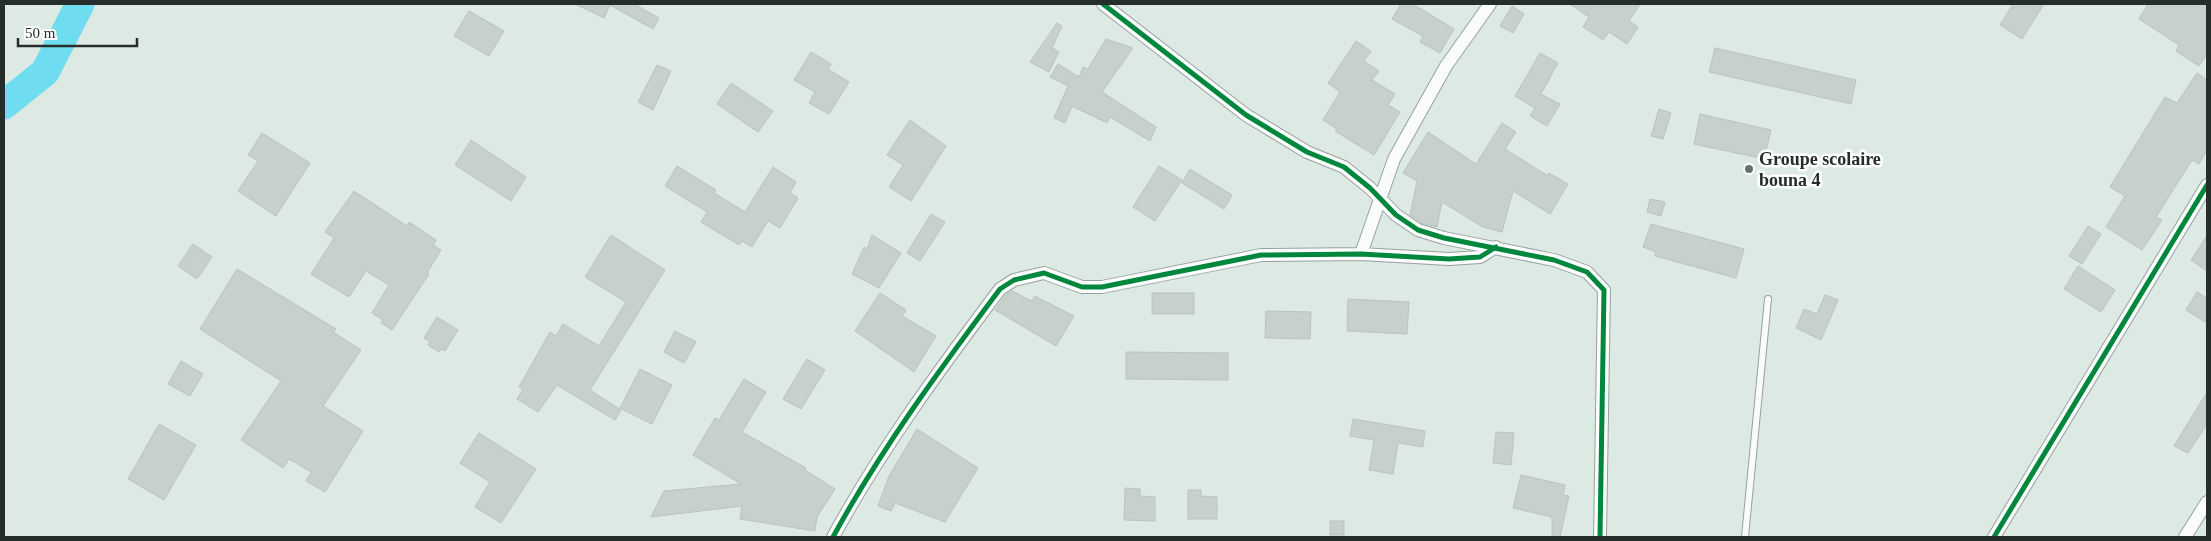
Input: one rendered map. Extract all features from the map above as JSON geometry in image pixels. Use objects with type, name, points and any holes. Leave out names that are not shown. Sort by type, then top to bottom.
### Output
[{"type":"street","points":[[1103,4],[1246,115],[1307,152],[1344,167],[1396,214],[1418,230],[1444,238],[1554,260],[1587,272],[1604,290],[1600,537]]},
{"type":"street","points":[[1361,254],[1379,197],[1394,159],[1446,66],[1490,4]]},
{"type":"street","points":[[1994,537],[2205,194]]},
{"type":"street","points":[[833,537],[861,486],[937,373],[1000,289],[1014,280],[1044,273],[1082,287],[1102,287],[1261,255],[1361,254],[1448,259],[1480,257],[1496,247]]},
{"type":"street","points":[[2185,537],[2207,502]]},
{"type":"lane","points":[[1745,537],[1768,299]]},
{"type":"building","points":[[575,4],[634,4],[659,18],[653,29],[610,5],[604,18]]},
{"type":"building","points":[[1401,4],[1413,4],[1454,29],[1440,53],[1420,42],[1423,36],[1392,19]]},
{"type":"building","points":[[1570,4],[1640,4],[1629,21],[1638,27],[1627,44],[1609,32],[1603,40],[1583,27],[1589,17]]},
{"type":"building","points":[[2013,4],[2044,4],[2022,39],[2000,25]]},
{"type":"building","points":[[2148,4],[2207,4],[2207,54],[2199,66],[2176,51],[2179,45],[2139,19]]},
{"type":"building","points":[[1512,6],[1524,14],[1513,33],[1500,26]]},
{"type":"building","points":[[469,11],[504,31],[489,56],[454,36]]},
{"type":"building","points":[[1057,23],[1062,26],[1052,48],[1059,52],[1049,72],[1030,62]]},
{"type":"building","points":[[1106,39],[1133,48],[1102,92],[1156,127],[1150,141],[1110,117],[1107,123],[1072,106],[1065,123],[1054,118],[1068,86],[1050,77],[1058,64],[1079,77],[1083,67],[1088,69]]},
{"type":"building","points":[[1356,41],[1371,51],[1364,61],[1379,71],[1372,80],[1395,94],[1388,105],[1400,112],[1374,155],[1335,131],[1337,129],[1323,120],[1340,92],[1328,83]]},
{"type":"building","points":[[1715,48],[1856,80],[1851,104],[1709,72]]},
{"type":"building","points":[[811,52],[831,64],[828,69],[849,82],[829,114],[809,103],[815,92],[794,80]]},
{"type":"building","points":[[1540,53],[1558,63],[1541,94],[1560,104],[1547,126],[1530,116],[1535,108],[1515,96]]},
{"type":"building","points":[[657,65],[671,71],[653,110],[638,102]]},
{"type":"building","points":[[2197,73],[2207,80],[2207,150],[2199,164],[2192,160],[2156,217],[2162,220],[2142,250],[2106,227],[2125,196],[2110,187],[2165,97],[2177,103]]},
{"type":"building","points":[[731,83],[773,111],[758,132],[717,104]]},
{"type":"building","points":[[1659,109],[1671,113],[1663,139],[1651,136]]},
{"type":"building","points":[[1700,114],[1771,130],[1764,159],[1694,144]]},
{"type":"building","points":[[910,120],[946,146],[911,201],[889,187],[903,165],[887,155]]},
{"type":"building","points":[[1502,123],[1516,132],[1505,149],[1548,176],[1549,173],[1568,184],[1550,214],[1513,191],[1502,232],[1483,227],[1442,202],[1437,227],[1422,223],[1410,215],[1417,181],[1403,173],[1428,132],[1476,164]]},
{"type":"building","points":[[262,133],[310,163],[276,216],[238,191],[258,161],[248,155]]},
{"type":"building","points":[[471,140],[526,177],[511,201],[455,165]]},
{"type":"building","points":[[677,166],[716,190],[714,193],[745,212],[773,167],[796,182],[790,193],[798,198],[780,228],[768,221],[752,247],[742,241],[739,245],[701,222],[707,212],[665,186]]},
{"type":"building","points":[[1159,166],[1182,180],[1155,221],[1133,207]]},
{"type":"building","points":[[1190,169],[1232,195],[1224,209],[1182,183]]},
{"type":"building","points":[[354,191],[407,226],[409,222],[436,240],[433,245],[441,250],[427,273],[429,274],[392,330],[381,323],[383,320],[372,313],[389,285],[366,271],[349,297],[311,274],[334,238],[325,232]]},
{"type":"building","points":[[1650,199],[1665,202],[1661,216],[1647,212]]},
{"type":"building","points":[[931,214],[945,222],[920,261],[907,253]]},
{"type":"building","points":[[1651,224],[1744,249],[1736,278],[1655,256],[1656,252],[1643,247]]},
{"type":"building","points":[[2088,226],[2101,234],[2082,264],[2069,256]]},
{"type":"building","points":[[611,235],[665,270],[590,390],[621,410],[615,420],[557,385],[538,412],[517,399],[523,389],[519,387],[550,332],[556,336],[563,324],[599,346],[626,302],[585,277]]},
{"type":"building","points":[[872,235],[901,253],[879,288],[852,274],[864,247],[867,249]]},
{"type":"building","points":[[2207,236],[2207,271],[2191,260]]},
{"type":"building","points":[[193,244],[212,257],[197,279],[178,266]]},
{"type":"building","points":[[2078,266],[2115,290],[2101,312],[2064,289]]},
{"type":"building","points":[[237,269],[336,329],[333,332],[361,350],[323,406],[363,431],[325,492],[306,481],[311,472],[289,459],[283,468],[241,440],[281,381],[200,329]]},
{"type":"building","points":[[1012,291],[1032,301],[1035,296],[1074,316],[1056,346],[995,310],[1006,295]]},
{"type":"building","points":[[2197,292],[2207,298],[2207,323],[2186,310]]},
{"type":"building","points":[[880,293],[906,310],[902,316],[936,336],[914,372],[855,331]]},
{"type":"building","points":[[1152,293],[1194,293],[1194,314],[1152,314]]},
{"type":"building","points":[[1825,295],[1838,300],[1821,340],[1796,328],[1804,309],[1817,314]]},
{"type":"building","points":[[1348,299],[1409,302],[1407,334],[1347,331]]},
{"type":"building","points":[[1266,311],[1311,312],[1310,339],[1265,338]]},
{"type":"building","points":[[437,317],[458,330],[445,351],[441,349],[439,352],[428,345],[430,342],[424,338]]},
{"type":"building","points":[[675,331],[696,342],[684,363],[664,352]]},
{"type":"building","points":[[1126,352],[1228,353],[1228,380],[1126,379]]},
{"type":"building","points":[[807,359],[825,370],[801,409],[783,399]]},
{"type":"building","points":[[181,361],[203,374],[190,396],[168,384]]},
{"type":"building","points":[[640,369],[672,385],[652,424],[620,408]]},
{"type":"building","points":[[744,379],[766,392],[742,432],[806,468],[805,470],[835,489],[817,517],[815,531],[740,519],[742,506],[651,517],[664,491],[741,484],[693,455],[715,418],[719,420]]},
{"type":"building","points":[[2207,392],[2207,424],[2188,453],[2174,446]]},
{"type":"building","points":[[1353,419],[1425,431],[1423,447],[1398,443],[1393,474],[1369,470],[1374,440],[1350,436]]},
{"type":"building","points":[[159,424],[196,445],[164,500],[128,479]]},
{"type":"building","points":[[917,429],[978,468],[945,522],[895,503],[891,511],[878,506],[889,476]]},
{"type":"building","points":[[1496,432],[1514,433],[1511,465],[1493,463]]},
{"type":"building","points":[[479,433],[536,469],[501,523],[475,507],[490,482],[460,463]]},
{"type":"building","points":[[1521,475],[1565,485],[1563,495],[1569,496],[1560,537],[1552,537],[1552,517],[1513,508]]},
{"type":"building","points":[[1125,488],[1140,489],[1140,496],[1155,497],[1155,521],[1124,520]]},
{"type":"building","points":[[1188,490],[1201,490],[1201,496],[1217,497],[1217,519],[1188,519]]},
{"type":"building","points":[[1330,521],[1344,521],[1344,535],[1330,535]]},
{"type":"waterway","points":[[4,105],[45,72],[80,4]]},
{"type":"cycle path","points":[[1103,4],[1246,115],[1307,152],[1344,167],[1370,188],[1396,215],[1418,230],[1444,238],[1554,260],[1587,272],[1604,290],[1600,537]]},
{"type":"cycle path","points":[[1994,537],[2207,185]]},
{"type":"cycle path","points":[[833,537],[871,472],[933,379],[1000,289],[1014,280],[1044,273],[1082,287],[1102,287],[1261,255],[1361,254],[1449,259],[1480,257],[1496,247]]},
{"type":"place","name":"Groupe scolaire bouna 4","points":[[1749,169]]}]
